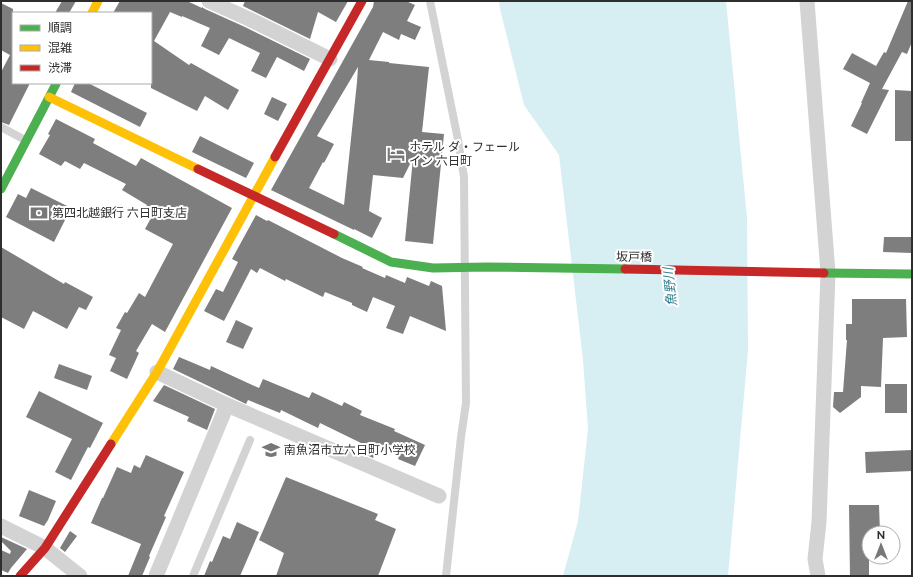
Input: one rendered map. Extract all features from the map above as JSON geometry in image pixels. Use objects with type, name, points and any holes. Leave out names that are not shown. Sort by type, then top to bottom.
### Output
[{"type":"street","points":[[92,12],[98,1]]},
{"type":"street","points":[[209,1],[330,59]]},
{"type":"street","points":[[20,576],[45,548],[157,372],[253,195],[362,1]]},
{"type":"street","points":[[807,1],[828,273],[819,522],[815,559],[818,576]]},
{"type":"street","points":[[1,188],[56,84]]},
{"type":"street","name":"坂戸橋","points":[[50,97],[392,262],[433,268],[487,267],[912,274]]},
{"type":"street","points":[[157,372],[228,405],[439,496]]},
{"type":"street","points":[[156,576],[228,405]]},
{"type":"street","points":[[1,526],[45,548],[80,576]]},
{"type":"lane","points":[[430,1],[464,177],[466,403],[446,576]]},
{"type":"lane","points":[[1,127],[26,141]]},
{"type":"lane","points":[[193,576],[250,440]]},
{"type":"water","name":"魚野川","points":[[499,1],[726,1],[747,218],[748,350],[728,576],[563,576],[578,521],[588,429],[583,360],[559,155],[524,105]]},
{"type":"building","points":[[62,1],[76,1],[70,12],[56,12]]},
{"type":"building","points":[[120,1],[187,1],[245,27],[310,59],[304,71],[277,57],[266,78],[251,71],[260,53],[229,38],[219,55],[201,46],[210,28],[170,12],[154,41],[189,65],[191,63],[239,90],[228,110],[205,96],[197,111],[151,88],[152,12],[114,12]]},
{"type":"building","points":[[245,1],[348,1],[336,22],[318,12],[310,39],[243,6]]},
{"type":"building","points":[[374,1],[406,1],[415,5],[407,21],[421,27],[415,40],[401,34],[399,40],[383,32],[369,60],[429,67],[422,132],[444,134],[433,244],[405,241],[413,158],[403,178],[373,175],[369,211],[382,218],[372,238],[271,190],[373,7]],"holes":[[[358,67],[344,205],[309,188],[334,144],[317,136]]]},
{"type":"building","points":[[908,1],[912,1],[912,42],[907,54],[902,52],[882,89],[889,90],[867,134],[851,126],[870,83],[843,69],[852,53],[876,66],[884,52],[886,53]]},
{"type":"building","points":[[1,3],[13,9],[12,84],[30,84],[9,125],[1,122],[1,72],[10,55],[1,50]]},
{"type":"building","points":[[75,84],[90,84],[147,113],[140,127],[71,92]]},
{"type":"building","points":[[895,90],[912,91],[912,141],[895,141]]},
{"type":"building","points":[[272,97],[287,104],[278,121],[264,114]]},
{"type":"building","points":[[56,119],[95,139],[93,143],[136,166],[141,158],[232,208],[165,332],[152,324],[136,351],[139,353],[127,379],[110,371],[116,358],[109,355],[121,330],[116,328],[125,312],[127,313],[139,293],[145,297],[173,244],[145,229],[151,218],[143,214],[147,205],[122,190],[126,184],[84,163],[80,169],[65,161],[61,166],[39,154],[50,135],[48,134]]},
{"type":"building","points":[[200,136],[254,163],[246,178],[192,152]]},
{"type":"building","name":"第四北越銀行 六日町支店","points":[[31,188],[71,208],[54,242],[6,217],[18,194],[26,198]]},
{"type":"building","points":[[256,215],[385,278],[386,275],[405,283],[407,277],[429,286],[431,281],[442,286],[446,331],[410,316],[403,334],[386,328],[395,306],[373,297],[367,312],[352,305],[352,303],[325,292],[323,297],[286,279],[285,281],[260,268],[257,273],[251,269],[224,321],[204,311],[216,289],[223,292],[238,262],[232,259]]},
{"type":"building","points":[[884,237],[912,237],[912,253],[883,252]]},
{"type":"building","points":[[1,247],[64,284],[65,282],[93,297],[86,310],[79,307],[67,329],[33,311],[24,329],[1,317]]},
{"type":"building","points":[[852,299],[906,299],[907,337],[883,338],[881,387],[861,386],[861,397],[840,413],[833,407],[834,392],[843,392],[847,340],[846,324],[852,324]]},
{"type":"building","points":[[236,320],[253,328],[243,349],[226,342]]},
{"type":"building","points":[[179,357],[210,370],[211,366],[259,388],[263,379],[309,398],[312,392],[342,406],[344,402],[362,411],[360,415],[395,429],[394,431],[425,445],[415,466],[398,459],[400,454],[378,445],[373,458],[358,451],[361,443],[320,423],[318,428],[281,410],[280,413],[248,400],[246,404],[173,369]]},
{"type":"building","points":[[59,364],[92,376],[87,390],[54,378]]},
{"type":"building","points":[[885,384],[907,384],[907,413],[885,413]]},
{"type":"building","points":[[164,385],[215,409],[207,430],[187,421],[189,417],[153,401]]},
{"type":"building","points":[[39,391],[103,423],[90,448],[88,447],[71,480],[55,472],[72,439],[26,417]]},
{"type":"building","points":[[912,450],[912,471],[866,473],[865,452]]},
{"type":"building","points":[[146,455],[184,472],[164,516],[166,517],[142,576],[128,576],[141,544],[91,523],[117,467],[131,473],[134,465],[140,468]]},
{"type":"building","points":[[286,477],[378,514],[375,520],[396,529],[378,576],[276,576],[284,553],[259,540]]},
{"type":"building","points":[[29,490],[56,501],[44,526],[19,516]]},
{"type":"building","points":[[849,505],[879,505],[880,525],[861,525],[861,565],[869,565],[869,576],[850,576]]},
{"type":"building","points":[[237,522],[259,532],[240,576],[204,576],[210,561],[212,562],[223,536],[230,539]]},
{"type":"building","points":[[70,531],[77,536],[65,552],[60,548]]},
{"type":"building","points":[[1,537],[27,549],[8,573],[1,570],[1,550],[10,554],[11,551],[1,541]]},
{"type":"traffic: fast","points":[[1,189],[56,84]]},
{"type":"traffic: fast","points":[[334,234],[391,262],[433,268],[487,267],[625,269]]},
{"type":"traffic: fast","points":[[824,273],[912,274]]},
{"type":"traffic: slow","points":[[92,12],[98,1]]},
{"type":"traffic: slow","points":[[49,97],[198,169]]},
{"type":"traffic: slow","points":[[111,444],[157,372],[275,157]]},
{"type":"traffic: jam","points":[[275,157],[362,1]]},
{"type":"traffic: jam","points":[[198,169],[334,234]]},
{"type":"traffic: jam","points":[[625,269],[824,273]]},
{"type":"traffic: jam","points":[[20,576],[45,548],[111,444]]},
{"type":"place","name":"ホテル ダ・フェール イン 六日町","points":[[396,154]]},
{"type":"place","name":"第四北越銀行 六日町支店","points":[[39,213]]},
{"type":"place","name":"南魚沼市立六日町小学校","points":[[271,450]]}]
